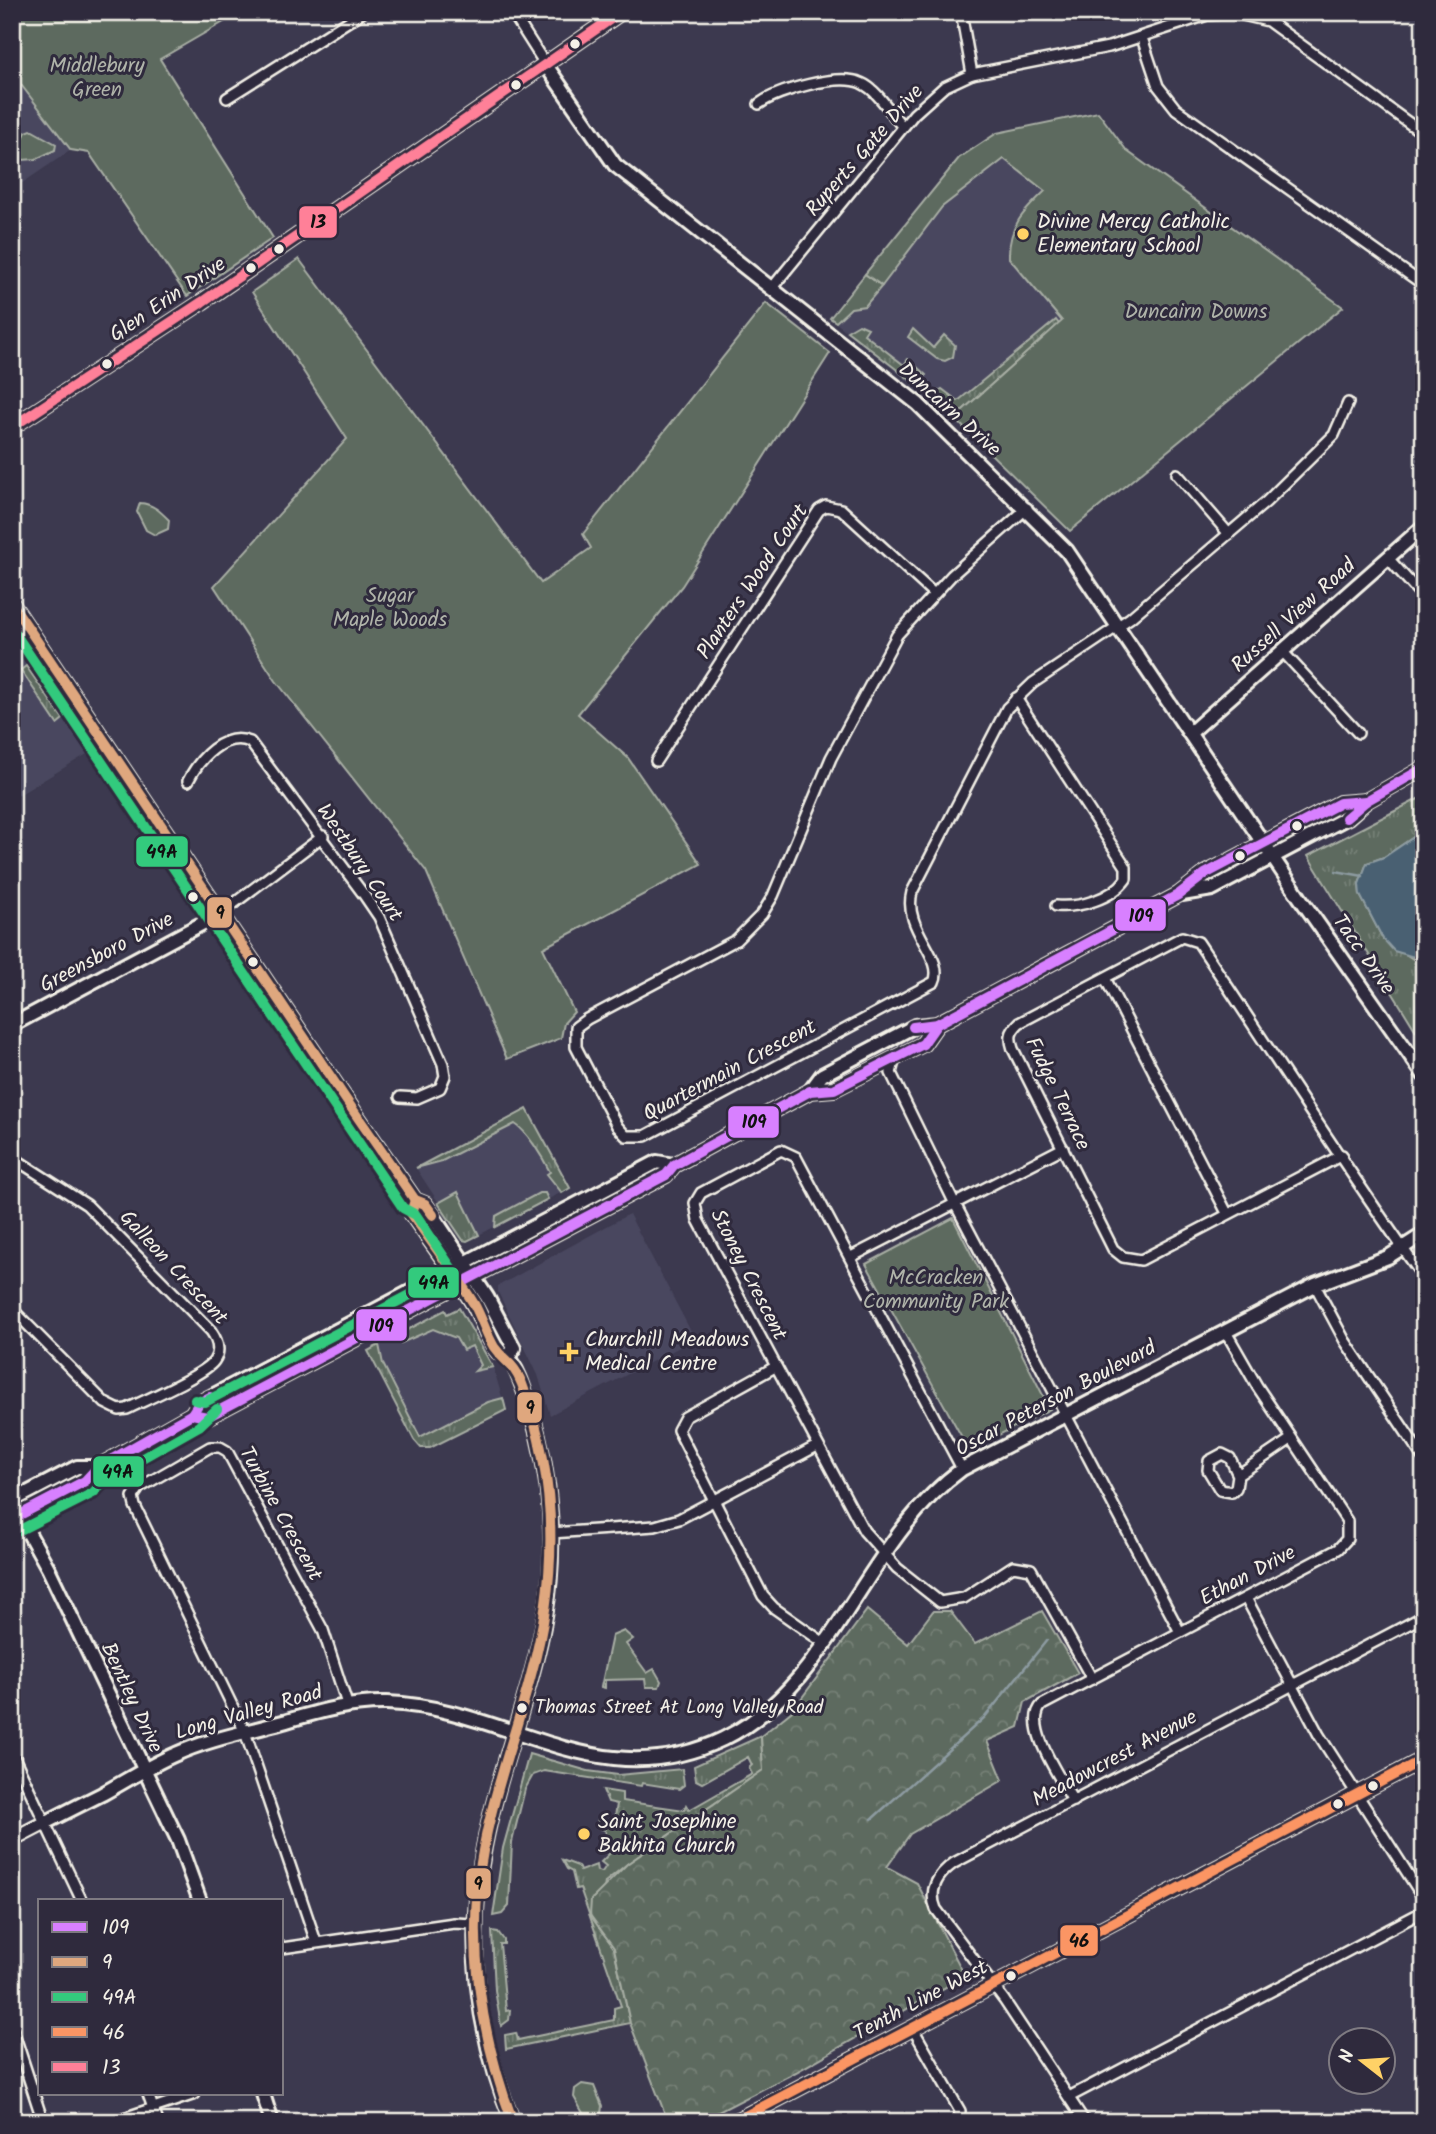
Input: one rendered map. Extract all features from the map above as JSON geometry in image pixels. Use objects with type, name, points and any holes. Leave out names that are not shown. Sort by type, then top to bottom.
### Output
[{"type":"street","points":[[227,98],[363,12]]},
{"type":"street","points":[[512,12],[545,64]]},
{"type":"street","name":"Glen Erin Drive","points":[[12,427],[202,302],[621,12]]},
{"type":"street","points":[[961,12],[972,74]]},
{"type":"street","name":"Ruperts Gate Drive","points":[[771,289],[903,127],[944,87],[972,74],[1142,38],[1207,15],[1252,15],[1282,30],[1424,134]]},
{"type":"street","points":[[1142,38],[1158,86],[1175,109],[1424,285]]},
{"type":"street","name":"Duncairn Drive","points":[[545,64],[615,165],[918,404],[1068,551],[1263,843]]},
{"type":"street","points":[[759,104],[790,89],[856,81],[870,89],[903,127]]},
{"type":"street","name":"Quartermain Crescent","points":[[1027,508],[933,593],[888,648],[831,758],[774,896],[749,929],[719,950],[576,1027],[576,1047],[620,1131],[631,1138],[645,1136],[934,982],[937,976],[934,961],[910,915],[912,892],[999,720],[1016,698],[1119,627],[1266,502],[1334,435],[1348,403]]},
{"type":"street","points":[[1177,474],[1229,534]]},
{"type":"street","name":"Planters Wood Court","points":[[656,761],[820,510],[827,506],[841,509],[933,593]]},
{"type":"street","name":"Russell View Road","points":[[1190,733],[1424,526]]},
{"type":"street","points":[[1388,558],[1424,598]]},
{"type":"street","points":[[12,604],[415,1200],[425,1204],[465,1263],[514,1348],[508,1358]]},
{"type":"street","points":[[1283,652],[1358,733]]},
{"type":"street","points":[[1016,698],[1126,867],[1126,879],[1089,903],[1056,906]]},
{"type":"street","name":"Westbury Court","points":[[188,781],[196,766],[228,739],[239,738],[256,748],[323,836],[379,917],[443,1064],[445,1076],[440,1088],[417,1098],[400,1097]]},
{"type":"street","points":[[1178,895],[1212,889],[1348,817],[1366,801],[1424,768]]},
{"type":"street","points":[[810,1091],[822,1075],[915,1026],[937,1024],[1178,895],[1205,874],[1263,843],[1340,803],[1366,801]]},
{"type":"street","points":[[220,914],[323,836]]},
{"type":"street","name":"Tacc Drive","points":[[1263,843],[1424,1075]]},
{"type":"street","name":"Greensboro Drive","points":[[14,1020],[220,914]]},
{"type":"street","name":"Fudge Terrace","points":[[1342,1155],[1141,1260],[1123,1257],[1113,1249],[1013,1049],[1011,1030],[1019,1023],[1182,937],[1198,942],[1342,1155],[1403,1248],[1424,1278]]},
{"type":"street","points":[[1105,978],[1227,1213]]},
{"type":"street","points":[[192,1414],[208,1417],[666,1175],[674,1165],[810,1091],[834,1089],[923,1044],[937,1024]]},
{"type":"street","points":[[895,1058],[891,1073],[954,1202],[1068,1414],[1180,1632]]},
{"type":"street","points":[[872,1069],[891,1073]]},
{"type":"street","points":[[851,1258],[1063,1147]]},
{"type":"street","name":"Stoney Crescent","points":[[962,1469],[801,1164],[791,1153],[775,1153],[707,1188],[697,1198],[695,1212],[698,1220],[857,1521],[884,1553],[931,1598],[947,1603],[984,1587],[1013,1566],[1031,1569],[1092,1679]]},
{"type":"street","name":"Galleon Crescent","points":[[12,1157],[101,1217],[211,1331],[218,1344],[218,1352],[206,1368],[127,1409],[119,1410],[105,1403],[12,1309]]},
{"type":"street","points":[[16,1517],[85,1481],[98,1467],[192,1414],[199,1403],[657,1162],[674,1165]]},
{"type":"street","points":[[415,1200],[411,1213],[460,1285],[499,1354],[508,1358],[533,1422],[545,1478],[551,1533],[545,1615],[484,1848],[474,1924],[476,1988],[484,2034],[499,2090],[513,2122]]},
{"type":"street","name":"Oscar Peterson Boulevard","points":[[514,1734],[618,1760],[659,1759],[688,1753],[725,1738],[760,1717],[795,1684],[914,1512],[962,1469],[1315,1285],[1403,1248],[1424,1234]]},
{"type":"street","points":[[1315,1285],[1345,1341],[1424,1459]]},
{"type":"street","name":"Ethan Drive","points":[[1073,1801],[1037,1731],[1035,1720],[1042,1705],[1338,1549],[1349,1533],[1347,1521],[1291,1439],[1226,1332]]},
{"type":"street","points":[[775,1367],[685,1417],[680,1423],[680,1439],[763,1596],[774,1608],[824,1643]]},
{"type":"street","points":[[1238,1475],[1291,1439]]},
{"type":"street","points":[[551,1533],[654,1526],[679,1519],[817,1446]]},
{"type":"street","name":"Turbine Crescent","points":[[245,1732],[133,1500],[134,1493],[144,1483],[211,1447],[220,1447],[231,1455],[323,1630],[347,1704]]},
{"type":"street","points":[[12,1502],[77,1467],[98,1467]]},
{"type":"street","name":"Bentley Drive","points":[[12,1502],[16,1517],[48,1568],[178,1840],[199,1899]]},
{"type":"street","points":[[1246,1598],[1355,1796],[1424,1899]]},
{"type":"street","name":"Meadowcrest Avenue","points":[[1085,2122],[992,1984],[936,1909],[933,1887],[943,1872],[954,1863],[1424,1616]]},
{"type":"street","name":"Long Valley Road","points":[[12,1840],[177,1753],[347,1704],[420,1707],[514,1734]]},
{"type":"street","points":[[245,1732],[316,1942]]},
{"type":"street","points":[[12,1753],[81,1899]]},
{"type":"street","name":"Tenth Line West","points":[[734,2122],[1424,1759]]},
{"type":"street","points":[[1069,2097],[1424,1911]]},
{"type":"street","points":[[284,1948],[454,1923],[474,1924]]},
{"type":"street","points":[[12,2027],[43,2122]]},
{"type":"street","points":[[912,2027],[960,2110],[958,2122]]},
{"type":"street","points":[[149,2096],[158,2122]]},
{"type":"street","points":[[112,2122],[189,2096]]},
{"type":"street","points":[[264,2096],[272,2122]]},
{"type":"shaded area","points":[[12,73],[71,150],[12,190]]},
{"type":"shaded area","name":"Divine Mercy Catholic Elementary School","points":[[1098,112],[1127,151],[1188,194],[1075,310],[954,418],[830,318],[959,158],[997,133]]},
{"type":"shaded area","points":[[12,643],[87,754],[12,799]]},
{"type":"shaded area","points":[[527,1109],[570,1188],[467,1241],[463,1240],[416,1168]]},
{"type":"shaded area","points":[[629,1214],[695,1339],[550,1415],[538,1375],[498,1292],[498,1286]]},
{"type":"shaded area","points":[[459,1308],[493,1367],[506,1410],[430,1448],[421,1448],[414,1440],[368,1351],[445,1310],[447,1314]]},
{"type":"green space","name":"Middlebury Green","points":[[12,12],[241,12],[160,59],[273,238],[187,296],[89,153],[71,150],[12,73]]},
{"type":"green space","name":"Duncairn Downs","points":[[1098,112],[1127,151],[1343,307],[1070,531],[954,418],[1062,321],[1009,258],[1014,228],[1045,191],[1004,159],[942,207],[882,286],[865,274],[959,158],[997,133]]},
{"type":"green space","points":[[31,130],[56,144],[55,150],[36,159],[22,160],[22,142],[26,132]]},
{"type":"green space","name":"Sugar Maple Woods","points":[[299,259],[541,583],[591,548],[583,534],[766,303],[830,353],[682,586],[578,714],[628,758],[701,864],[543,948],[574,1012],[564,1023],[561,1038],[507,1059],[426,871],[276,681],[214,586],[347,439],[252,292]]},
{"type":"green space","points":[[865,274],[882,286],[865,306],[851,308],[836,322],[830,318]]},
{"type":"green space","points":[[1056,320],[1059,324],[954,418],[931,396],[942,389],[958,401]]},
{"type":"green space","points":[[859,324],[868,328],[864,334],[904,365],[908,359],[926,375],[922,385],[918,386],[847,331]]},
{"type":"green space","points":[[913,329],[933,348],[944,335],[955,345],[953,357],[945,361],[937,359],[908,337]]},
{"type":"green space","points":[[140,503],[153,506],[169,520],[168,529],[155,535],[146,530],[137,512]]},
{"type":"green space","points":[[26,666],[63,719],[57,724],[21,670]]},
{"type":"green space","points":[[1424,796],[1424,830],[1384,857],[1367,863],[1359,884],[1360,895],[1383,939],[1413,959],[1424,960],[1424,1026],[1416,1031],[1308,856]]},
{"type":"green space","points":[[527,1109],[570,1188],[562,1193],[547,1174],[550,1172],[534,1145],[515,1124],[442,1161],[416,1168]]},
{"type":"green space","points":[[458,1192],[479,1235],[467,1241],[463,1240],[438,1203]]},
{"type":"green space","points":[[539,1193],[545,1193],[548,1199],[495,1227],[496,1216]]},
{"type":"green space","name":"McCracken Community Park","points":[[953,1218],[1050,1409],[969,1450],[866,1264]]},
{"type":"green space","points":[[459,1308],[493,1367],[475,1371],[481,1365],[472,1346],[463,1350],[456,1338],[433,1329],[401,1343],[394,1337],[445,1310],[447,1314]]},
{"type":"green space","points":[[379,1345],[383,1364],[420,1437],[488,1402],[503,1398],[506,1410],[430,1448],[421,1448],[414,1440],[368,1351]]},
{"type":"green space","points":[[867,1610],[908,1644],[933,1611],[950,1611],[975,1644],[1042,1611],[1078,1673],[1025,1702],[1019,1727],[987,1741],[1003,1780],[910,1834],[887,1867],[917,1883],[965,1976],[796,2072],[699,2122],[668,2122],[630,2023],[614,1948],[590,1915],[591,1900],[627,1864],[763,1770],[761,1736],[792,1711]]},
{"type":"green space","points":[[624,1631],[633,1639],[626,1644],[647,1673],[654,1669],[661,1681],[659,1687],[646,1687],[645,1679],[605,1680],[605,1688],[601,1687],[612,1636]]},
{"type":"green space","points":[[761,1736],[763,1770],[605,1882],[599,1928],[614,1947],[630,2023],[506,2049],[505,2035],[516,2033],[518,2040],[614,2020],[614,2008],[621,2006],[580,1888],[576,1889],[572,1872],[562,1860],[578,1866],[580,1871],[596,1865],[597,1871],[602,1872],[606,1866],[601,1862],[610,1853],[610,1847],[623,1848],[624,1842],[608,1841],[605,1830],[597,1827],[598,1819],[614,1823],[617,1804],[608,1802],[603,1790],[622,1793],[622,1801],[684,1810],[686,1805],[689,1810],[752,1774],[748,1757],[702,1783],[696,1780],[694,1766]]},
{"type":"green space","points":[[529,1754],[588,1771],[618,1775],[682,1769],[684,1785],[679,1789],[642,1783],[641,1786],[544,1771],[533,1775],[525,1789],[512,1842],[509,1906],[502,1914],[493,1916],[503,1848]]},
{"type":"green space","points":[[492,1931],[498,1932],[504,1940],[504,1944],[500,1944],[506,2011],[510,2010],[509,2020],[501,2026],[495,1990]]},
{"type":"green space","points":[[582,2084],[594,2086],[602,2106],[601,2114],[593,2119],[584,2115],[574,2097],[575,2089]]},
{"type":"water","points":[[1424,830],[1424,960],[1394,951],[1383,939],[1360,895],[1359,884],[1367,863],[1384,857]]},
{"type":"waterway","points":[[1336,871],[1363,876]]},
{"type":"waterway","points":[[1416,971],[1418,957]]},
{"type":"waterway","points":[[872,1819],[985,1717],[1047,1640]]},
{"type":"transit line","name":"13","points":[[12,427],[202,302],[621,12]]},
{"type":"transit line","name":"9","points":[[12,604],[357,1116],[415,1200],[425,1204],[433,1215]]},
{"type":"transit line","name":"49A","points":[[12,629],[403,1208],[416,1215],[454,1272],[205,1402],[195,1400]]},
{"type":"transit line","name":"109","points":[[1346,818],[1366,801],[1424,768]]},
{"type":"transit line","name":"109","points":[[913,1027],[937,1024],[1178,895],[1205,874],[1340,803],[1366,801]]},
{"type":"transit line","name":"109","points":[[192,1414],[207,1417],[666,1175],[674,1165],[810,1091],[834,1089],[923,1044],[937,1024]]},
{"type":"transit line","name":"9","points":[[415,1200],[411,1213],[474,1304],[494,1347],[519,1376],[534,1420],[548,1492],[550,1565],[540,1639],[487,1831],[476,1915],[478,1975],[487,2035],[513,2122]]},
{"type":"transit line","name":"109","points":[[12,1519],[85,1481],[98,1467],[192,1414],[199,1403],[210,1397]]},
{"type":"transit line","name":"49A","points":[[18,1531],[93,1493],[107,1478],[199,1426],[217,1409]]},
{"type":"transit line","name":"46","points":[[734,2122],[1424,1759]]},
{"type":"place","name":"Divine Mercy Catholic Elementary School","points":[[1023,234]]},
{"type":"place","name":"Churchill Meadows Medical Centre","points":[[569,1352]]},
{"type":"place","name":"Thomas Street At Long Valley Road","points":[[522,1708]]},
{"type":"place","name":"Saint Josephine Bakhita Church","points":[[584,1834]]}]
